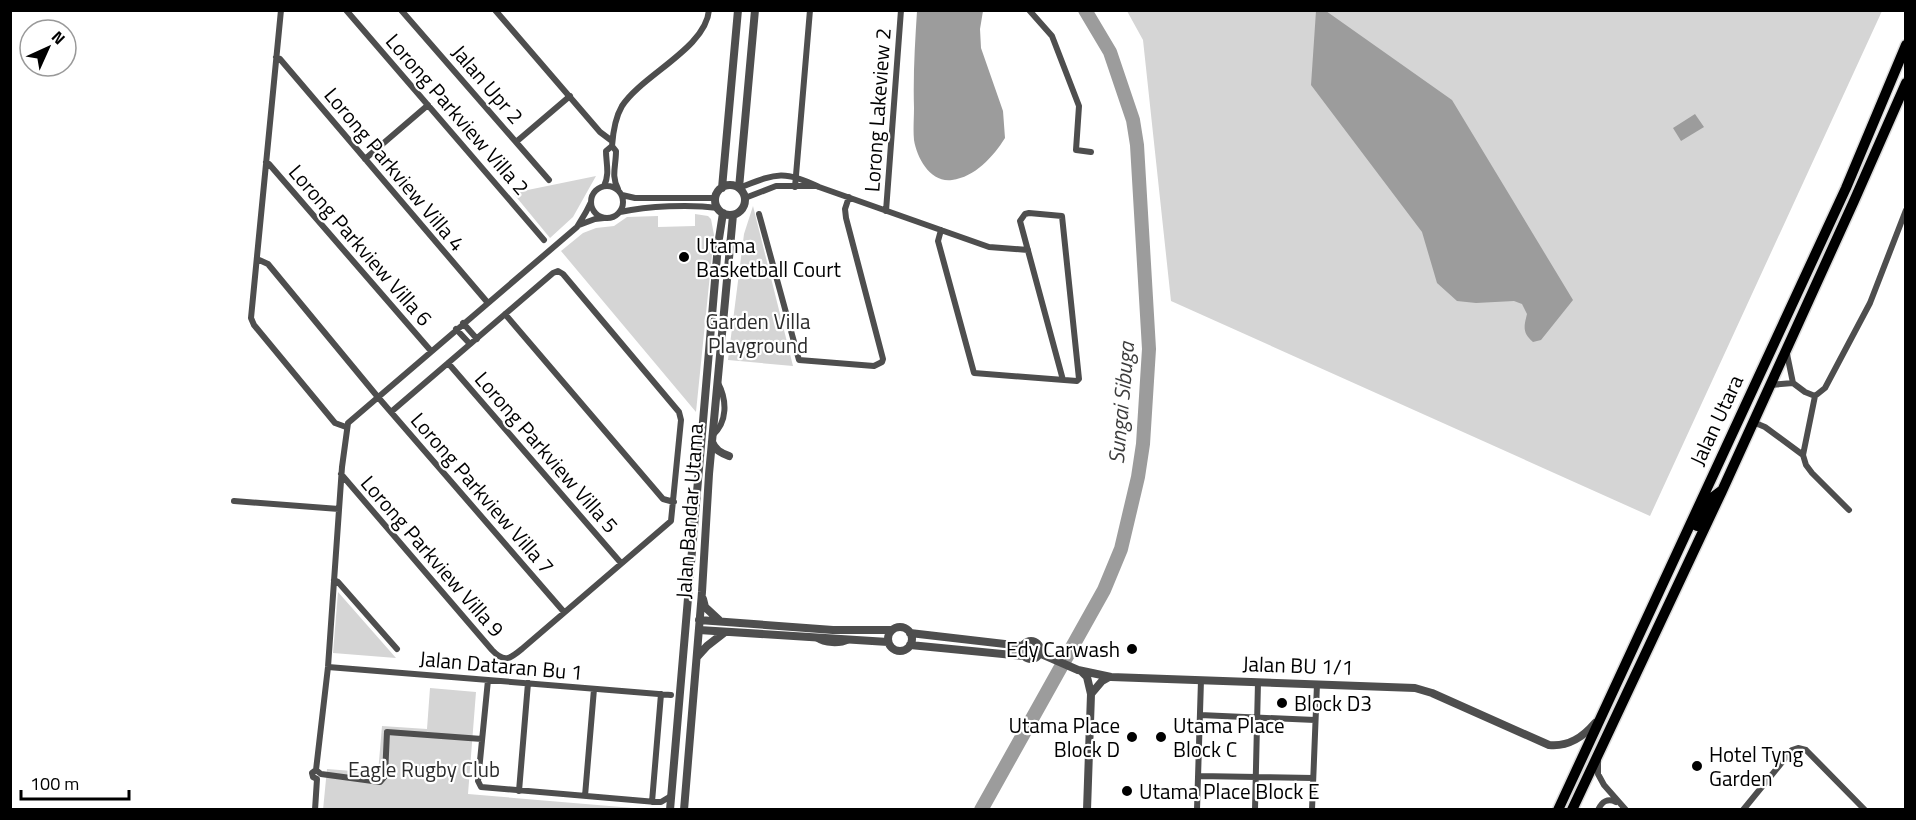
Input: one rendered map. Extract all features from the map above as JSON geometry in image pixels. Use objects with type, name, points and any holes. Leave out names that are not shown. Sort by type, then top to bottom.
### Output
[{"type":"highway","name":"Jalan Utara","points":[[1558,810],[1846,188],[1905,45]]},
{"type":"highway","name":"Jalan Utara","points":[[1572,810],[1722,491],[1854,201],[1905,82]]},
{"type":"highway","points":[[1675,554],[1681,556],[1684,554],[1709,500],[1722,491]]},
{"type":"street","points":[[281,10],[251,313],[252,322],[335,423],[346,427]]},
{"type":"street","name":"Lorong Parkview Villa 2","points":[[346,10],[544,240]]},
{"type":"street","name":"Jalan Upr 2","points":[[401,10],[549,180]]},
{"type":"street","points":[[495,10],[612,144],[616,152],[607,180],[603,186],[594,191],[579,225]]},
{"type":"street","points":[[315,810],[346,427],[350,420],[579,225],[595,219],[616,216],[620,212],[624,204],[611,169],[606,163],[606,151],[612,144],[614,128],[622,106],[693,42],[707,20],[709,10]]},
{"type":"street","points":[[697,624],[692,609],[693,596],[690,583],[718,245],[720,211],[716,198],[722,188],[738,10]]},
{"type":"street","points":[[755,10],[739,188],[745,198],[776,186],[819,187]]},
{"type":"street","points":[[795,187],[810,10]]},
{"type":"street","name":"Lorong Lakeview 2","points":[[886,211],[901,10]]},
{"type":"street","points":[[1029,10],[1052,36],[1079,106],[1076,150],[1092,152]]},
{"type":"street","name":"Lorong Parkview Villa 4","points":[[276,57],[488,303]]},
{"type":"street","points":[[516,142],[570,96]]},
{"type":"street","points":[[365,159],[428,105]]},
{"type":"street","name":"Lorong Parkview Villa 6","points":[[266,162],[431,351]]},
{"type":"street","points":[[722,188],[730,185],[739,188],[772,176],[797,176],[819,187],[994,248],[1028,250]]},
{"type":"street","points":[[603,186],[611,186],[635,198],[716,198]]},
{"type":"street","points":[[759,214],[799,360],[874,366],[882,362],[883,358],[846,218],[845,209],[849,197]]},
{"type":"street","name":"Jalan Bandar Utama","points":[[684,810],[697,624],[702,592],[710,460],[733,215],[744,207],[745,198]]},
{"type":"street","points":[[591,202],[594,211],[606,218]]},
{"type":"street","points":[[620,212],[637,208],[705,206],[733,215]]},
{"type":"street","points":[[1849,510],[1812,473],[1803,455],[1815,396],[1825,388],[1870,303],[1905,210]]},
{"type":"street","points":[[940,230],[938,241],[974,373],[1063,380],[1077,381],[1079,379],[1062,216],[1029,213],[1025,214],[1020,221],[1063,380]]},
{"type":"street","name":"Lorong Parkview Villa 7","points":[[257,259],[268,264],[391,412],[564,612]]},
{"type":"street","points":[[391,412],[553,273],[558,271],[563,274],[679,412],[681,420],[674,502],[668,525],[564,612]]},
{"type":"street","points":[[506,314],[663,499],[674,502]]},
{"type":"street","points":[[463,323],[477,339]]},
{"type":"street","points":[[456,329],[470,344]]},
{"type":"street","points":[[1786,350],[1793,383],[1815,396]]},
{"type":"street","name":"Lorong Parkview Villa 5","points":[[448,363],[621,563]]},
{"type":"street","points":[[1769,385],[1793,383]]},
{"type":"street","points":[[1752,422],[1765,427],[1803,455]]},
{"type":"street","points":[[712,439],[714,447],[729,456]]},
{"type":"street","points":[[698,472],[710,460]]},
{"type":"street","name":"Lorong Parkview Villa 9","points":[[341,474],[492,650],[502,658],[509,659],[564,612]]},
{"type":"street","points":[[234,501],[339,509]]},
{"type":"street","points":[[334,580],[397,649]]},
{"type":"street","name":"Jalan Bandar Utama","points":[[670,810],[690,583]]},
{"type":"street","points":[[702,592],[705,607],[720,621]]},
{"type":"street","points":[[682,666],[689,653],[690,630],[697,624],[720,621],[833,630],[892,630]]},
{"type":"street","points":[[697,624],[725,632],[888,642],[896,650],[904,650],[910,645],[912,639],[910,633],[903,627],[897,627],[888,635],[888,642]]},
{"type":"street","points":[[696,658],[725,632]]},
{"type":"street","points":[[910,633],[1022,646]]},
{"type":"street","points":[[910,645],[1023,656],[1031,660],[1040,653],[1039,646],[1035,642],[1028,641],[1022,646],[1023,656]]},
{"type":"street","name":"Jalan BU 1/1","points":[[1040,653],[1082,671],[1111,677],[1419,689],[1549,746],[1561,745],[1582,737],[1601,714]]},
{"type":"street","name":"Jalan Dataran Bu 1","points":[[328,668],[671,695]]},
{"type":"street","points":[[1082,671],[1093,691],[1087,810]]},
{"type":"street","points":[[1093,691],[1111,677]]},
{"type":"street","points":[[488,680],[479,784],[481,787],[652,802],[662,802],[671,796]]},
{"type":"street","points":[[1197,810],[1201,680]]},
{"type":"street","points":[[1255,810],[1258,682]]},
{"type":"street","points":[[519,791],[528,684]]},
{"type":"street","points":[[1311,810],[1317,684]]},
{"type":"street","points":[[679,706],[671,695],[681,686]]},
{"type":"street","points":[[585,796],[594,689]]},
{"type":"street","points":[[652,802],[661,694]]},
{"type":"street","points":[[1200,715],[1315,720]]},
{"type":"street","points":[[318,774],[380,782],[385,777],[387,732],[482,740]]},
{"type":"street","points":[[1744,809],[1792,750],[1798,748],[1806,750],[1865,810]]},
{"type":"street","points":[[1598,755],[1599,774],[1604,785],[1626,810]]},
{"type":"street","points":[[1198,776],[1313,778]]},
{"type":"street","points":[[1598,810],[1606,801],[1619,803]]},
{"type":"green space","points":[[1127,11],[1882,11],[1650,516],[1171,301],[1143,40]]},
{"type":"green space","points":[[596,176],[573,217],[550,238],[513,193]]},
{"type":"green space","name":"Garden Villa Playground","points":[[753,206],[793,366],[728,360],[744,234]]},
{"type":"green space","points":[[695,214],[708,216],[711,219],[714,235],[696,412],[561,251],[583,233],[596,228],[614,226],[627,217],[658,216],[658,227],[695,226]]},
{"type":"green space","points":[[338,592],[396,658],[333,653]]},
{"type":"green space","name":"Eagle Rugby Club","points":[[430,688],[476,692],[468,794],[645,809],[323,810],[327,769],[378,773],[382,726],[427,729]]},
{"type":"shaded area","points":[[917,11],[983,11],[980,29],[981,48],[1003,111],[1005,138],[983,165],[968,175],[952,180],[938,178],[926,168],[918,155],[914,140]]},
{"type":"shaded area","points":[[1316,11],[1326,11],[1452,100],[1573,300],[1541,340],[1533,342],[1527,336],[1525,326],[1527,314],[1522,304],[1514,301],[1476,303],[1457,301],[1437,283],[1422,232],[1311,85]]},
{"type":"shaded area","points":[[1695,114],[1704,127],[1681,141],[1673,128]]},
{"type":"waterway","name":"Sungai Sibuga","points":[[981,810],[1104,590],[1121,549],[1138,477],[1143,444],[1149,349],[1137,145],[1133,120],[1110,52],[1085,10]]},
{"type":"place","name":"Utama Basketball Court","points":[[684,257]]},
{"type":"place","name":"Edy Carwash","points":[[1132,649]]},
{"type":"place","name":"Block D3","points":[[1282,703]]},
{"type":"place","name":"Utama Place Block D","points":[[1132,737]]},
{"type":"place","name":"Utama Place Block C","points":[[1161,737]]},
{"type":"place","name":"Hotel Tyng Garden","points":[[1697,766]]},
{"type":"place","name":"Utama Place Block E","points":[[1127,791]]}]
